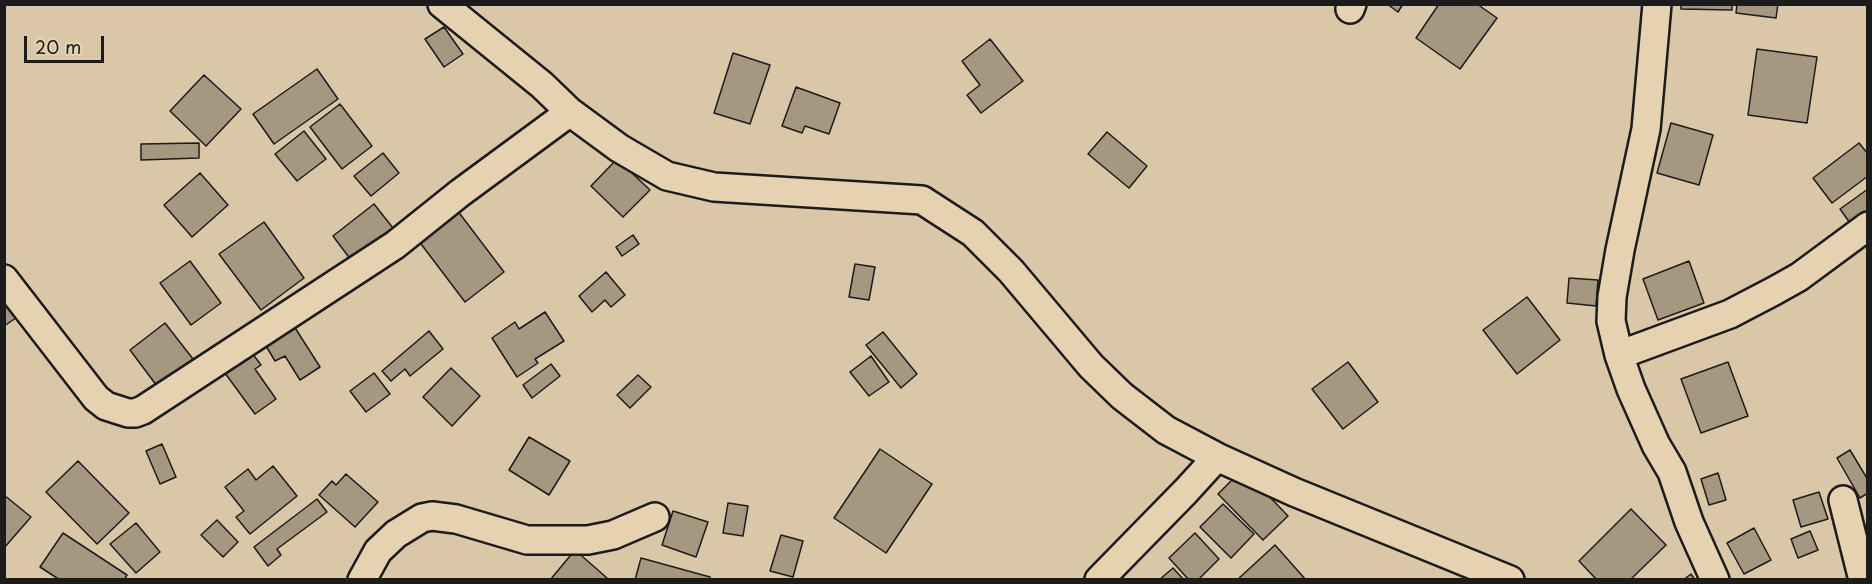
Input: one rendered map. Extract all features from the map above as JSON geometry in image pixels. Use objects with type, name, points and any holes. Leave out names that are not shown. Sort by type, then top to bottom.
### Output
[{"type":"street","points":[[441,4],[542,85],[570,112],[619,148],[667,176],[714,187],[922,200],[973,233],[1025,286],[1091,366],[1122,396],[1166,430],[1217,457],[1304,496],[1510,579]]},
{"type":"street","points":[[1657,4],[1646,129],[1620,250],[1612,297],[1611,321],[1618,355],[1656,445],[1672,472],[1689,522],[1715,579]]},
{"type":"street","points":[[4,279],[96,398],[106,406],[135,413],[387,251],[460,193],[570,112]]},
{"type":"street","points":[[1618,355],[1730,314],[1799,278],[1868,226]]},
{"type":"street","points":[[1099,579],[1217,457]]},
{"type":"street","points":[[1843,500],[1863,579]]},
{"type":"street","points":[[362,579],[378,551],[396,534],[422,518],[432,516],[456,519],[527,540],[588,540],[613,535],[655,517]]},
{"type":"building","points":[[1387,4],[1403,4],[1398,12]]},
{"type":"building","points":[[1439,4],[1477,4],[1497,18],[1460,69],[1416,38]]},
{"type":"building","points":[[1681,4],[1732,4],[1732,10],[1681,9]]},
{"type":"building","points":[[1737,4],[1778,4],[1776,18],[1736,13]]},
{"type":"building","points":[[444,27],[463,54],[444,67],[425,39]]},
{"type":"building","points":[[990,39],[1023,81],[981,113],[967,95],[980,85],[962,61]]},
{"type":"building","points":[[1757,49],[1817,57],[1807,123],[1748,115]]},
{"type":"building","points":[[733,53],[770,65],[750,124],[714,113]]},
{"type":"building","points":[[317,69],[338,99],[274,144],[253,114]]},
{"type":"building","points":[[204,75],[241,109],[206,146],[170,111]]},
{"type":"building","points":[[796,87],[840,103],[829,134],[805,126],[802,133],[782,126]]},
{"type":"building","points":[[340,104],[372,146],[342,169],[310,127]]},
{"type":"building","points":[[1671,123],[1713,135],[1699,185],[1657,173]]},
{"type":"building","points":[[304,131],[326,159],[297,181],[275,154]]},
{"type":"building","points":[[1107,132],[1147,166],[1129,188],[1088,154]]},
{"type":"building","points":[[199,143],[199,158],[141,160],[141,144]]},
{"type":"building","points":[[1859,143],[1868,154],[1868,176],[1832,203],[1813,178]]},
{"type":"building","points":[[383,153],[399,173],[371,196],[354,176]]},
{"type":"building","points":[[617,159],[650,190],[623,217],[591,186]]},
{"type":"building","points":[[200,173],[228,205],[192,237],[164,205]]},
{"type":"building","points":[[1868,189],[1868,221],[1855,230],[1840,209]]},
{"type":"building","points":[[374,204],[393,228],[351,260],[333,236]]},
{"type":"building","points":[[454,206],[504,272],[465,302],[415,236]]},
{"type":"building","points":[[264,222],[304,278],[261,310],[219,254]]},
{"type":"building","points":[[633,235],[639,244],[622,256],[616,247]]},
{"type":"building","points":[[190,261],[221,303],[191,325],[160,283]]},
{"type":"building","points":[[1689,261],[1704,303],[1658,320],[1643,279]]},
{"type":"building","points":[[855,264],[875,267],[869,300],[849,297]]},
{"type":"building","points":[[606,272],[625,295],[611,307],[605,300],[592,312],[579,296]]},
{"type":"building","points":[[1569,278],[1598,280],[1596,306],[1567,303]]},
{"type":"building","points":[[4,297],[19,316],[4,326]]},
{"type":"building","points":[[1527,297],[1560,340],[1517,374],[1483,330]]},
{"type":"building","points":[[545,312],[564,341],[535,359],[538,363],[517,377],[492,338],[515,322],[519,329]]},
{"type":"building","points":[[165,323],[193,359],[157,386],[130,350]]},
{"type":"building","points":[[292,323],[320,367],[300,380],[285,356],[275,361],[263,341]]},
{"type":"building","points":[[429,331],[443,349],[410,376],[405,369],[391,381],[382,371]]},
{"type":"building","points":[[883,332],[917,374],[901,388],[866,345]]},
{"type":"building","points":[[249,349],[261,365],[255,369],[276,399],[255,414],[222,369]]},
{"type":"building","points":[[871,356],[889,382],[869,396],[850,372]]},
{"type":"building","points":[[1348,362],[1378,402],[1343,429],[1312,389]]},
{"type":"building","points":[[1728,362],[1748,416],[1701,433],[1681,379]]},
{"type":"building","points":[[551,364],[560,376],[532,398],[523,385]]},
{"type":"building","points":[[451,368],[480,396],[452,426],[423,397]]},
{"type":"building","points":[[374,373],[390,394],[366,412],[350,391]]},
{"type":"building","points":[[638,375],[651,387],[630,408],[617,395]]},
{"type":"building","points":[[529,437],[570,461],[549,495],[509,470]]},
{"type":"building","points":[[162,444],[176,477],[160,484],[146,451]]},
{"type":"building","points":[[880,449],[932,484],[886,553],[834,518]]},
{"type":"building","points":[[1850,450],[1868,480],[1868,493],[1860,498],[1837,458]]},
{"type":"building","points":[[78,461],[129,513],[97,544],[46,492]]},
{"type":"building","points":[[273,466],[297,496],[250,534],[236,517],[244,511],[225,487],[248,469],[256,480]]},
{"type":"building","points":[[1243,469],[1288,516],[1263,540],[1218,494]]},
{"type":"building","points":[[1718,473],[1726,500],[1709,505],[1701,479]]},
{"type":"building","points":[[346,474],[378,502],[355,527],[319,495],[332,481],[336,485]]},
{"type":"building","points":[[1819,492],[1828,519],[1801,527],[1793,500]]},
{"type":"building","points":[[4,495],[31,517],[4,548]]},
{"type":"building","points":[[317,499],[327,512],[277,549],[281,555],[268,566],[254,547]]},
{"type":"building","points":[[728,503],[748,506],[743,536],[723,533]]},
{"type":"building","points":[[1223,504],[1254,534],[1231,558],[1200,527]]},
{"type":"building","points":[[1631,509],[1666,545],[1630,580],[1597,580],[1579,561]]},
{"type":"building","points":[[673,511],[708,522],[696,557],[662,545]]},
{"type":"building","points":[[217,520],[238,542],[223,557],[201,535]]},
{"type":"building","points":[[136,523],[160,552],[136,573],[110,544]]},
{"type":"building","points":[[1754,528],[1771,560],[1744,574],[1727,543]]},
{"type":"building","points":[[1810,531],[1818,550],[1798,558],[1791,539]]},
{"type":"building","points":[[63,533],[127,575],[124,580],[60,580],[40,567]]},
{"type":"building","points":[[1195,533],[1219,559],[1198,580],[1189,580],[1169,558]]},
{"type":"building","points":[[781,535],[803,541],[793,577],[770,571]]},
{"type":"building","points":[[1275,545],[1306,580],[1237,580]]},
{"type":"building","points":[[575,550],[607,578],[606,580],[550,580]]},
{"type":"building","points":[[641,558],[710,577],[710,580],[635,580]]},
{"type":"building","points":[[1173,568],[1184,580],[1159,580]]},
{"type":"building","points":[[1691,574],[1695,580],[1683,580]]}]
